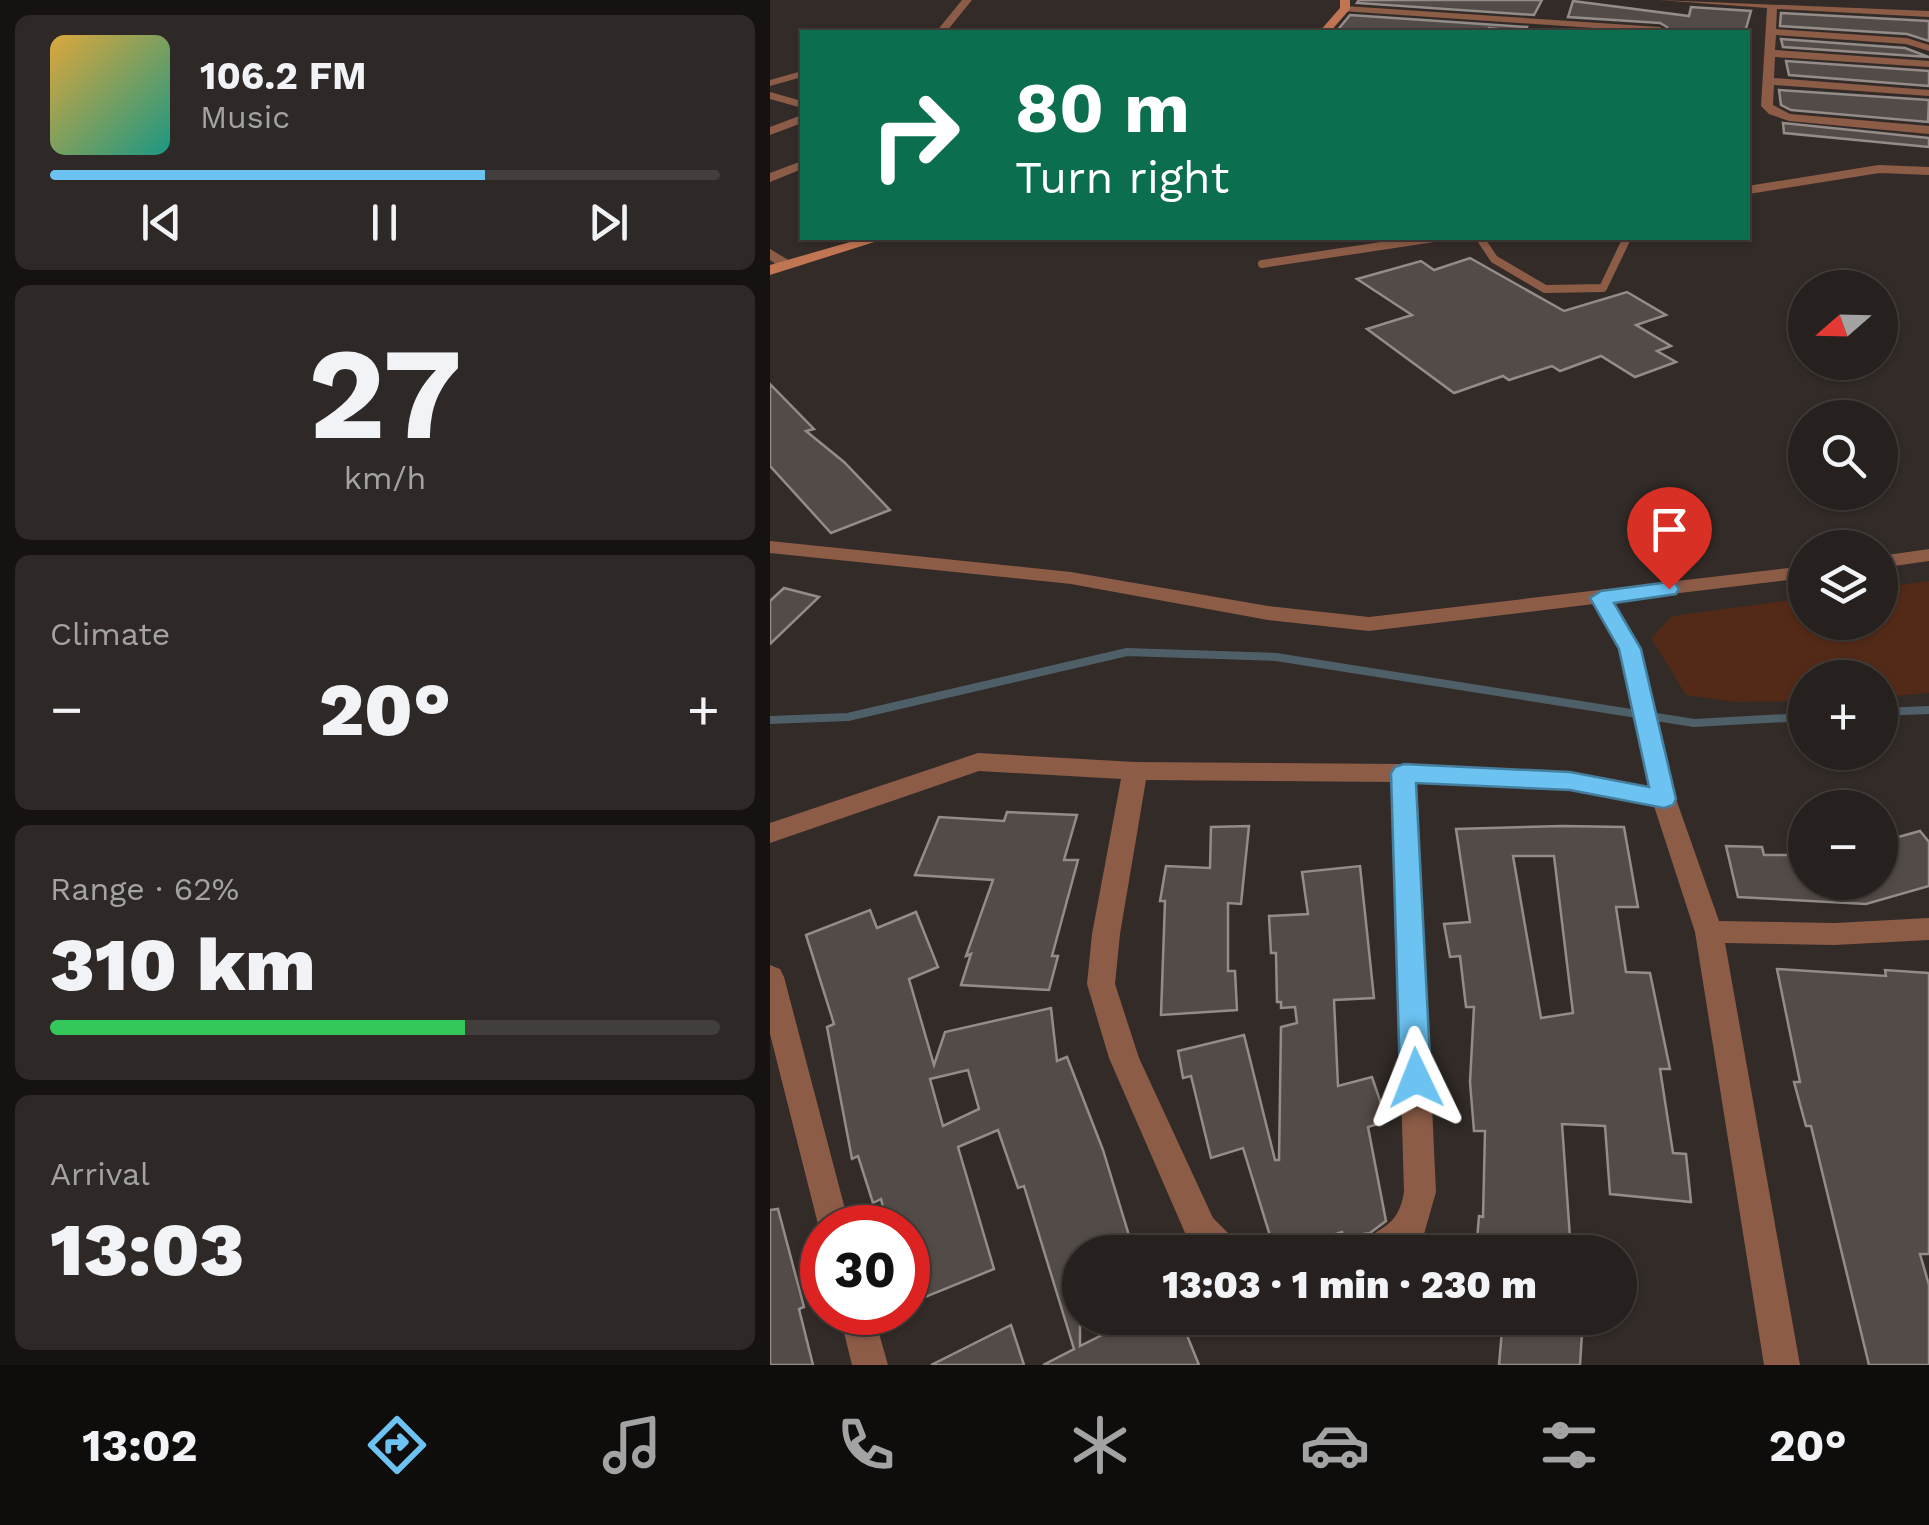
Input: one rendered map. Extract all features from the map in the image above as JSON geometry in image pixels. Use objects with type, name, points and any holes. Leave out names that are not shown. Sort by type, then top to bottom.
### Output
[{"type":"street","points":[[943,30],[967,0]]},
{"type":"street","points":[[1439,30],[1457,0]]},
{"type":"street","points":[[1660,30],[1666,0],[1929,14]]},
{"type":"street","points":[[1326,30],[1345,4],[1547,27],[1632,30]]},
{"type":"street","points":[[1772,7],[1768,106],[1773,112],[1788,118],[1929,130]]},
{"type":"street","points":[[1770,32],[1900,41],[1929,48]]},
{"type":"street","points":[[1770,53],[1929,64]]},
{"type":"street","points":[[770,83],[800,75]]},
{"type":"street","points":[[1768,82],[1929,92]]},
{"type":"street","points":[[770,95],[800,104]]},
{"type":"street","points":[[770,131],[800,121]]},
{"type":"street","points":[[770,178],[800,166]]},
{"type":"street","points":[[770,252],[778,267],[872,240]]},
{"type":"street","points":[[770,547],[1071,578],[1268,614],[1369,624],[1788,574]]},
{"type":"street","points":[[1898,559],[1929,555]]},
{"type":"street","points":[[1601,598],[1630,649],[1664,799],[1708,932],[1782,1365]]},
{"type":"street","points":[[770,833],[978,762],[1136,771],[1404,773],[1570,781],[1664,799]]},
{"type":"street","points":[[1136,771],[1106,934],[1101,984],[1124,1058],[1206,1235]]},
{"type":"street","points":[[1404,773],[1420,1192],[1416,1220],[1404,1235]]},
{"type":"street","points":[[1708,932],[1835,934],[1929,929]]},
{"type":"street","points":[[772,992],[828,1205]]},
{"type":"street","points":[[862,1335],[870,1365]]},
{"type":"lane","points":[[1750,190],[1880,169],[1929,171]]},
{"type":"lane","points":[[1262,264],[1421,240]]},
{"type":"lane","points":[[1481,240],[1494,259],[1544,289],[1603,288],[1621,258],[1626,240]]},
{"type":"shaded area","points":[[1929,581],[1929,693],[1898,696],[1898,660],[1788,660],[1788,701],[1736,702],[1686,695],[1651,638],[1672,616],[1788,600],[1788,640],[1898,640],[1898,585]]},
{"type":"building","points":[[1542,0],[1534,15],[1357,3]]},
{"type":"building","points":[[1573,1],[1689,16],[1691,7],[1751,11],[1746,30],[1668,30],[1660,23],[1568,17]]},
{"type":"building","points":[[1781,13],[1929,21],[1929,41],[1907,34],[1780,26]]},
{"type":"building","points":[[1350,15],[1527,27],[1526,30],[1338,30]]},
{"type":"building","points":[[1781,39],[1905,48],[1929,57],[1783,47]]},
{"type":"building","points":[[1786,61],[1929,71],[1929,86],[1789,75]]},
{"type":"building","points":[[1779,90],[1929,100],[1928,122],[1791,110],[1781,105]]},
{"type":"building","points":[[1783,123],[1929,138],[1929,147],[1784,133]]},
{"type":"building","points":[[1470,258],[1564,311],[1627,292],[1666,315],[1636,325],[1671,346],[1657,351],[1676,362],[1635,377],[1601,356],[1560,371],[1552,366],[1509,380],[1503,376],[1454,393],[1367,329],[1412,315],[1357,279],[1421,261],[1434,270]]},
{"type":"building","points":[[770,384],[814,429],[806,431],[844,462],[890,510],[831,533],[770,466]]},
{"type":"building","points":[[784,588],[819,597],[770,644],[770,601]]},
{"type":"building","points":[[1007,812],[1077,815],[1064,860],[1078,860],[1052,956],[1058,956],[1049,990],[961,985],[971,954],[966,956],[993,880],[915,875],[939,817],[1004,821]]},
{"type":"building","points":[[1249,826],[1241,904],[1228,903],[1228,971],[1235,971],[1237,1010],[1161,1015],[1165,901],[1160,901],[1166,866],[1210,868],[1211,827]]},
{"type":"building","points":[[1624,827],[1638,907],[1616,907],[1626,972],[1650,973],[1670,1069],[1660,1069],[1673,1153],[1686,1154],[1691,1202],[1610,1194],[1605,1126],[1562,1124],[1570,1235],[1477,1235],[1479,1216],[1483,1217],[1485,1131],[1474,1131],[1470,1082],[1474,1007],[1466,1007],[1460,956],[1450,957],[1444,924],[1470,922],[1456,829]],"holes":[[[1513,856],[1554,856],[1573,1013],[1541,1018]]]},
{"type":"building","points":[[1920,831],[1929,842],[1929,886],[1898,895],[1898,837]]},
{"type":"building","points":[[1726,846],[1762,847],[1764,855],[1788,855],[1788,900],[1738,897]]},
{"type":"building","points":[[1360,866],[1374,998],[1334,1000],[1338,1086],[1372,1077],[1387,1121],[1368,1127],[1386,1221],[1370,1233],[1270,1235],[1243,1148],[1211,1158],[1191,1076],[1183,1078],[1178,1051],[1244,1035],[1275,1160],[1279,1160],[1281,1027],[1297,1023],[1295,1007],[1281,1008],[1281,1002],[1277,1002],[1276,953],[1271,953],[1269,916],[1308,914],[1302,872]]},
{"type":"building","points":[[1793,900],[1880,900],[1866,904]]},
{"type":"building","points":[[870,910],[877,928],[916,912],[938,967],[909,979],[934,1065],[945,1032],[1051,1008],[1057,1061],[1067,1057],[1103,1150],[1129,1235],[1062,1235],[1062,1310],[1024,1186],[1018,1188],[998,1130],[958,1147],[994,1269],[930,1295],[930,1205],[882,1205],[881,1199],[873,1203],[858,1156],[852,1159],[827,1027],[834,1024],[806,935]],"holes":[[[968,1070],[979,1109],[943,1126],[930,1079]]]},
{"type":"building","points":[[1777,969],[1886,976],[1885,970],[1929,973],[1929,1254],[1920,1254],[1929,1285],[1929,1365],[1869,1365],[1811,1126],[1806,1126],[1794,1082],[1800,1082]]},
{"type":"building","points":[[778,1209],[800,1292],[800,1335],[806,1335],[813,1365],[770,1365],[770,1210]]},
{"type":"building","points":[[1011,1325],[1024,1365],[931,1365]]},
{"type":"building","points":[[1070,1335],[1080,1335],[1080,1346],[1102,1335],[1187,1335],[1199,1365],[1043,1365],[1074,1349]]},
{"type":"building","points":[[1502,1335],[1582,1335],[1580,1365],[1499,1365]]},
{"type":"waterway","points":[[770,720],[848,717],[1127,652],[1276,657],[1694,723],[1788,718]]},
{"type":"waterway","points":[[1898,711],[1929,710]]},
{"type":"route","points":[[1416,1078],[1404,773],[1570,781],[1664,799],[1630,649],[1601,598],[1669,589]]}]
